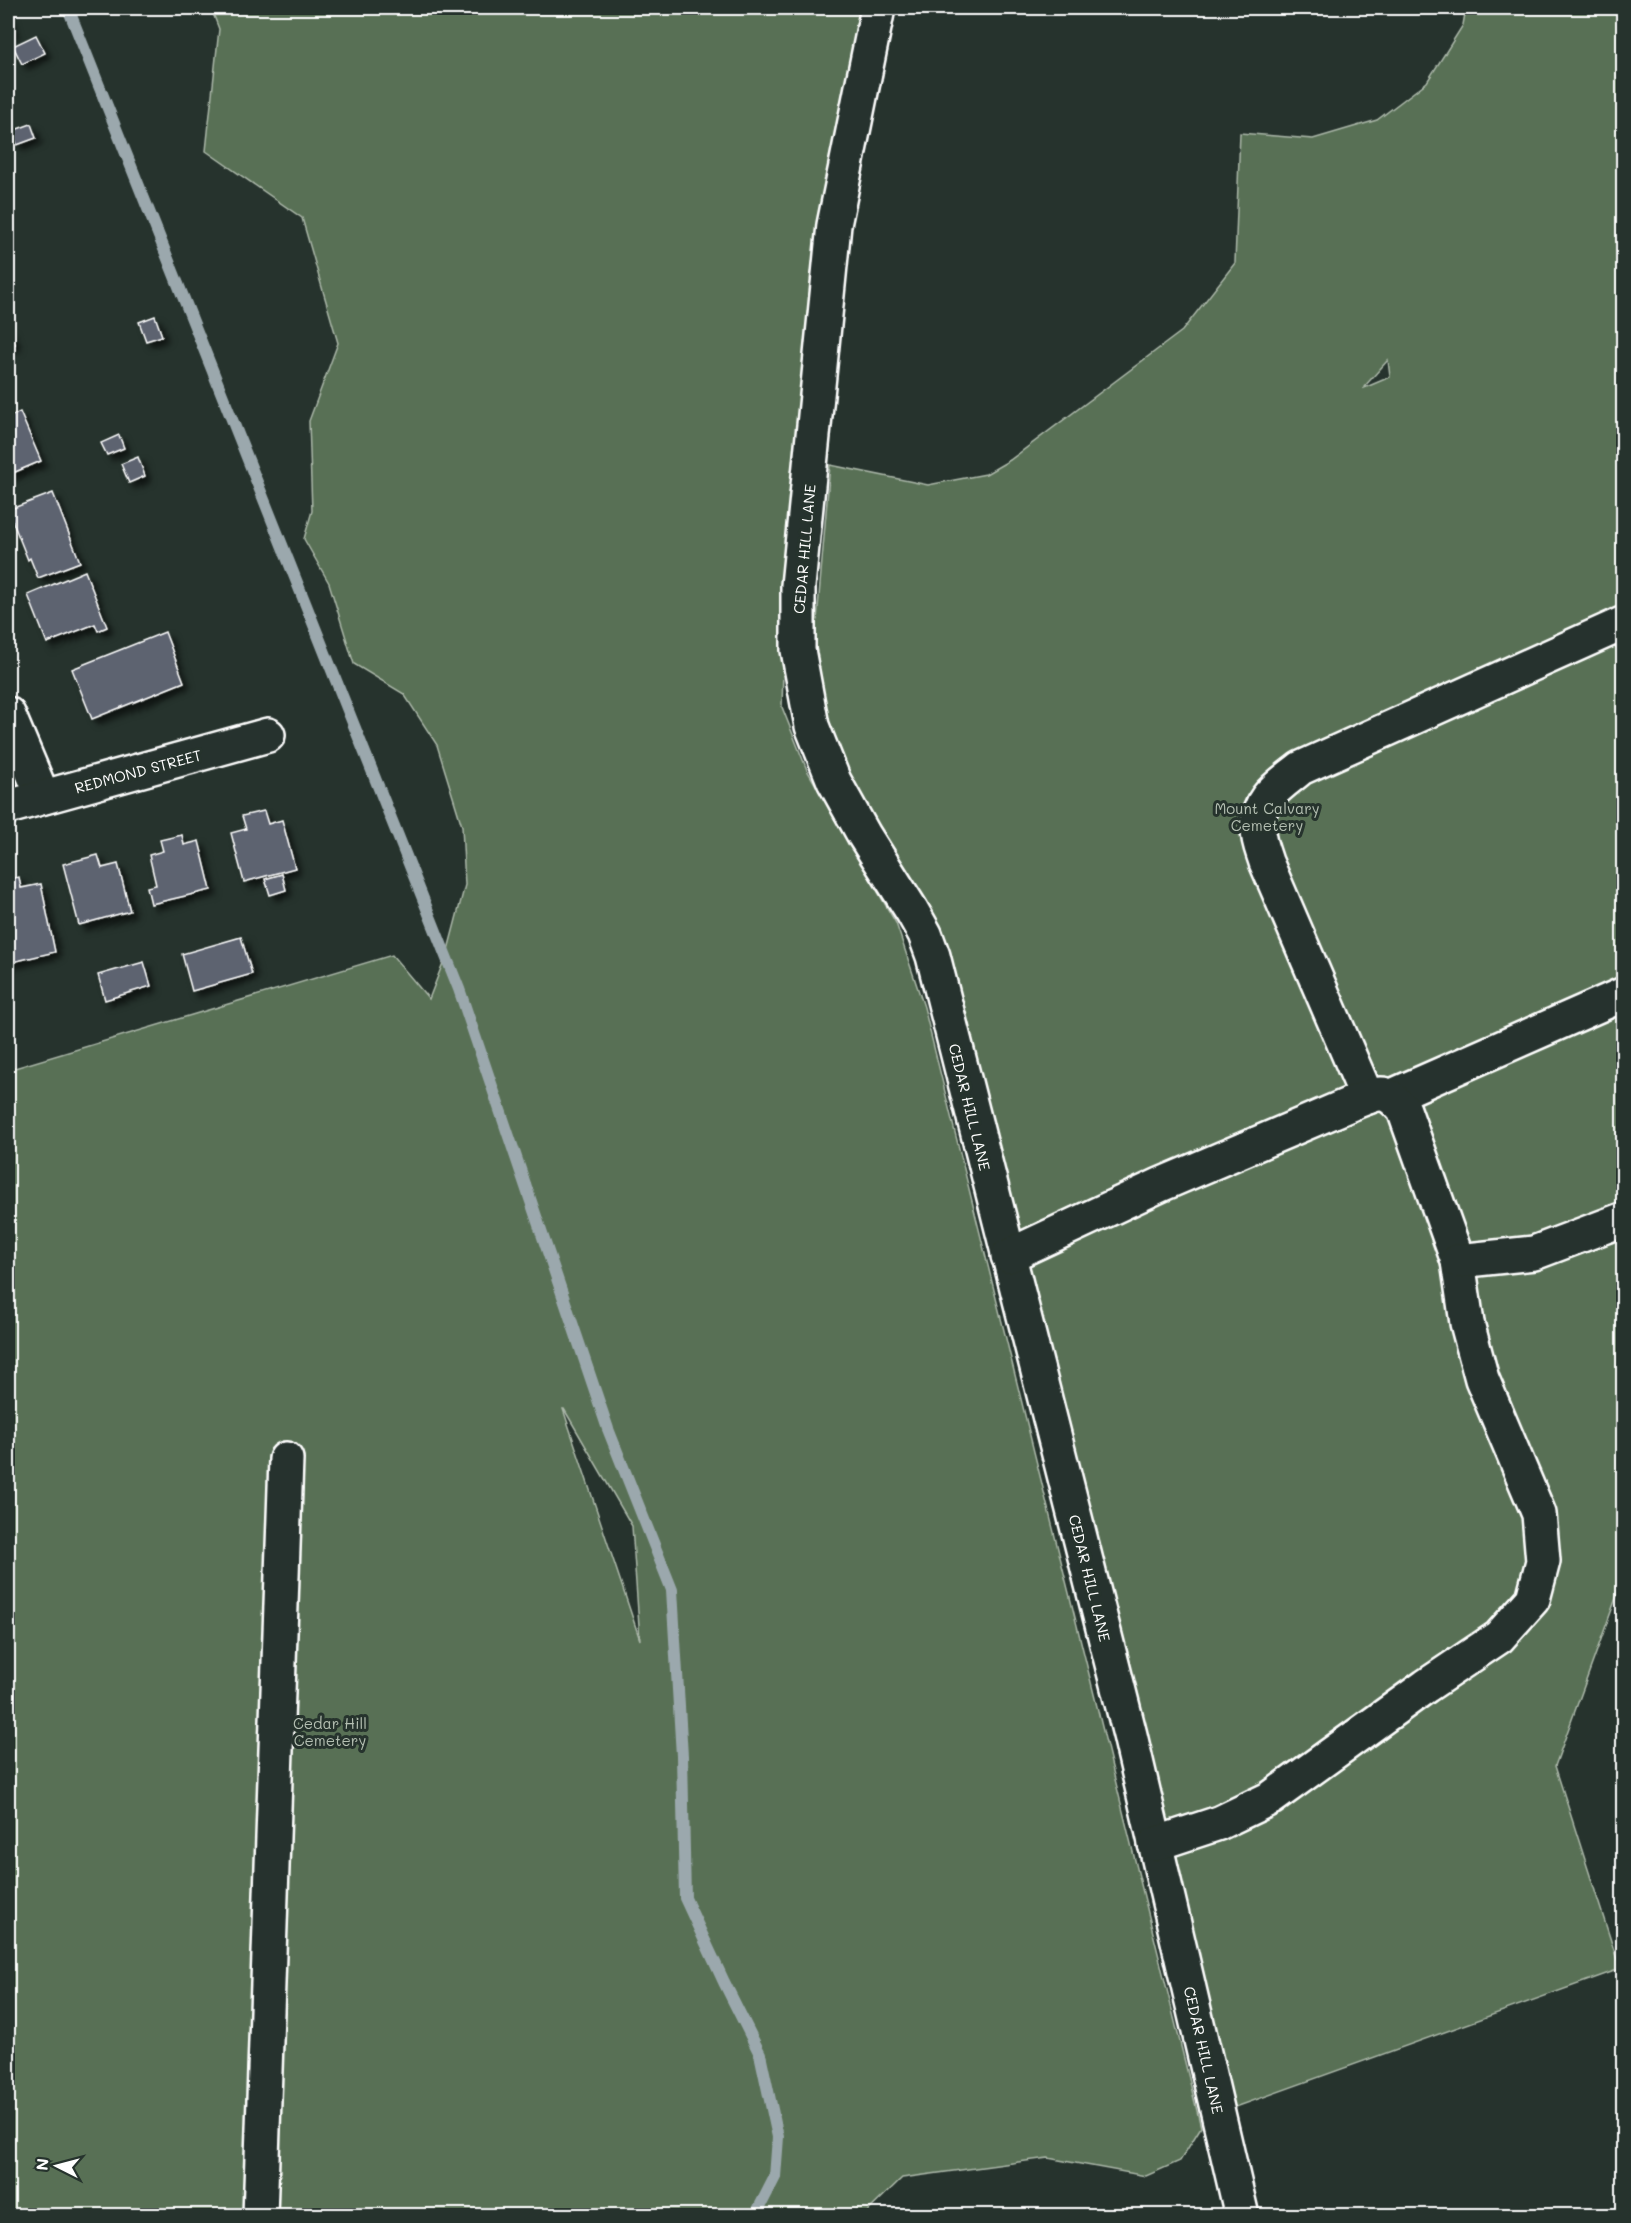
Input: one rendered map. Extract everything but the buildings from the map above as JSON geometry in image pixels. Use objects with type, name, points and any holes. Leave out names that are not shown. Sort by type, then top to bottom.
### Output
[{"type":"street","name":"CEDAR HILL LANE","points":[[878,8],[834,225],[798,586],[798,650],[812,726],[834,781],[864,835],[912,911],[925,934],[933,956],[1130,1735],[1242,2216]]},
{"type":"street","points":[[1155,1844],[1219,1823],[1271,1798],[1426,1686],[1499,1637],[1533,1599],[1543,1561],[1539,1514],[1482,1379],[1467,1323],[1458,1261],[1404,1110],[1379,1096],[1266,862],[1257,830],[1260,806],[1301,768],[1623,623]]},
{"type":"street","points":[[8,714],[43,797]]},
{"type":"street","name":"REDMOND STREET","points":[[8,807],[268,735]]},
{"type":"street","points":[[1008,1256],[1160,1185],[1623,994]]},
{"type":"street","points":[[1458,1261],[1534,1252],[1623,1219]]},
{"type":"street","points":[[260,2216],[286,1459]]},
{"type":"green space","name":"Cedar Hill Cemetery","points":[[211,8],[864,8],[785,597],[782,707],[807,770],[896,923],[924,1007],[1201,2127],[1180,2161],[1146,2176],[1048,2158],[902,2178],[864,2215],[8,2216],[8,1070],[392,955],[429,999],[448,950],[465,885],[462,826],[437,745],[404,694],[354,664],[329,583],[304,539],[312,511],[309,421],[338,343],[302,218],[206,151],[219,29]],"holes":[[[563,1409],[564,1409],[632,1526],[640,1640]]]},
{"type":"green space","name":"Mount Calvary Cemetery","points":[[1466,8],[1623,8],[1624,1576],[1555,1766],[1620,1969],[1233,2108],[942,967],[817,726],[813,622],[817,620],[830,465],[928,485],[986,474],[1010,460],[1182,331],[1235,263],[1240,133],[1313,139],[1377,120],[1427,82],[1463,25]],"holes":[[[1388,360],[1390,377],[1364,388]]]},
{"type":"waterway","points":[[68,8],[459,989],[608,1429],[672,1590],[682,1756],[685,1898],[760,2054],[778,2137],[775,2177],[755,2216]]}]
